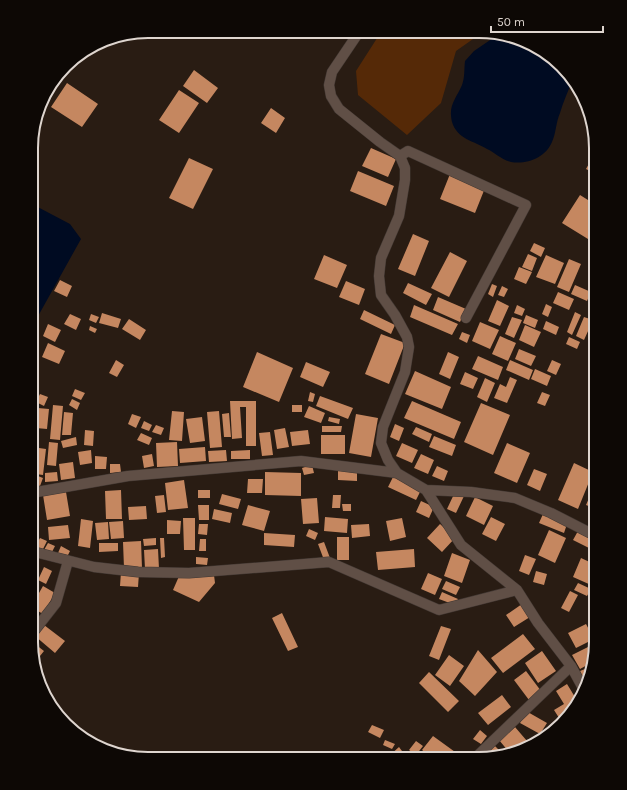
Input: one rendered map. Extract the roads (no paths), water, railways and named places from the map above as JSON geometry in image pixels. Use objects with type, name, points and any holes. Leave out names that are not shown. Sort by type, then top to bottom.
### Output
[{"type":"street","points":[[355,38],[332,72],[329,85],[331,96],[338,109],[400,156],[405,168],[405,180],[399,216],[381,258],[379,276],[381,295],[395,315],[407,337],[409,347],[405,372],[383,427],[381,443],[388,460],[397,473]]},
{"type":"street","points":[[400,156],[408,151],[526,205],[466,318]]},
{"type":"street","points":[[38,492],[128,476],[301,461],[397,473],[426,490],[461,545],[517,590],[538,623],[571,666],[581,684]]},
{"type":"street","points":[[426,490],[470,492],[515,498],[551,513],[589,532]]},
{"type":"street","points":[[38,553],[94,567],[138,572],[189,573],[329,562],[439,610],[517,590]]},
{"type":"street","points":[[38,626],[56,604],[68,560]]},
{"type":"street","points":[[481,752],[571,666]]},
{"type":"water","points":[[492,39],[521,46],[528,49],[551,65],[570,87],[559,116],[552,142],[541,156],[529,161],[517,163],[511,162],[466,139],[454,128],[451,116],[453,102],[463,82],[465,61],[474,51]]},
{"type":"water","points":[[38,207],[70,224],[81,239],[38,316]]}]
